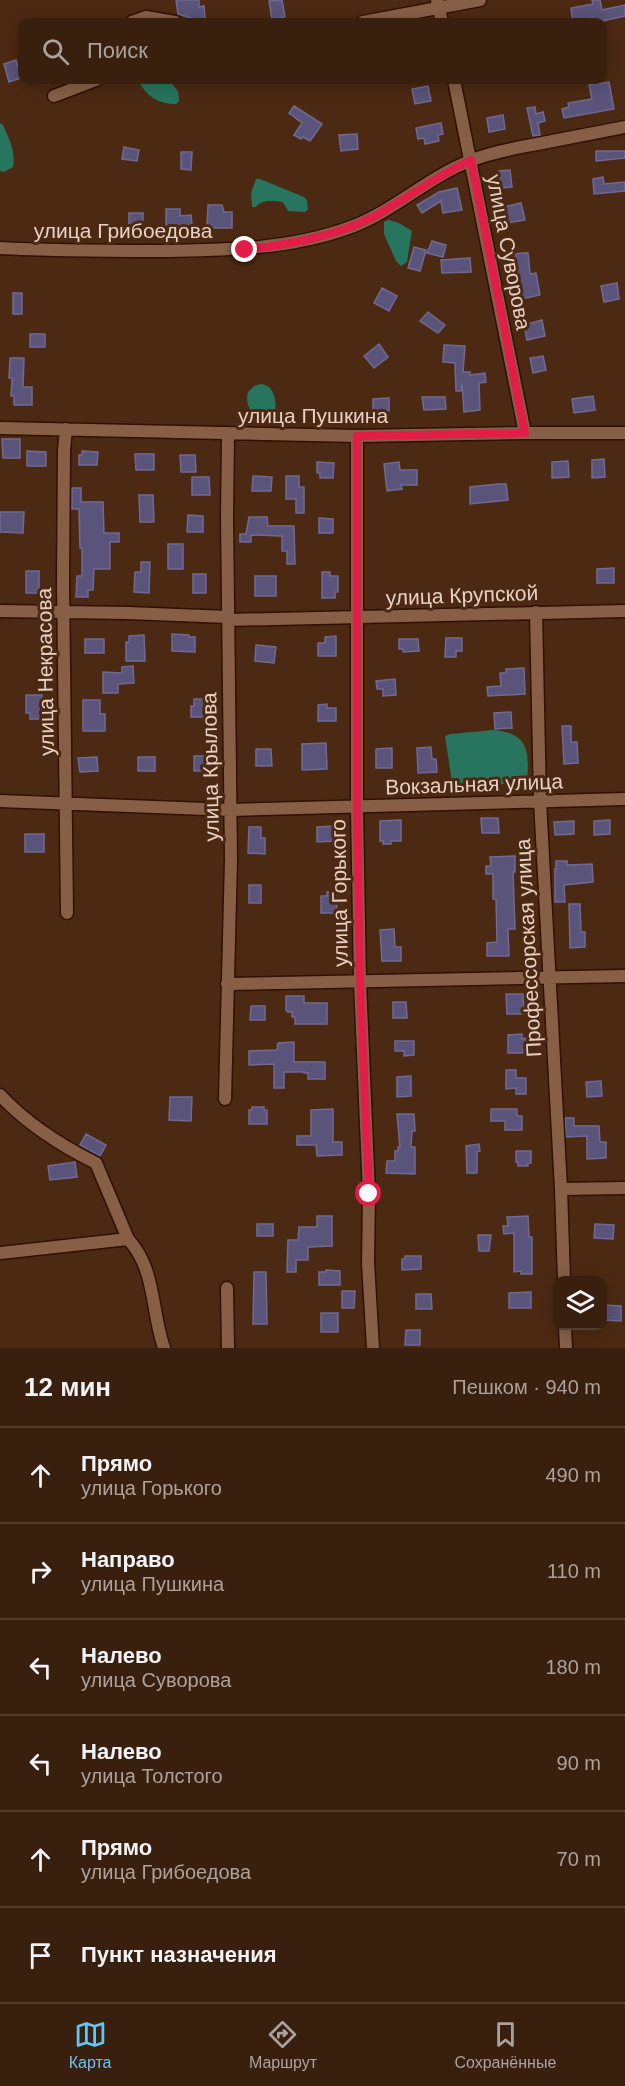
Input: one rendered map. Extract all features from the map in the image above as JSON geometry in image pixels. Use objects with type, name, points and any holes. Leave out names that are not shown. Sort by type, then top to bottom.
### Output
[{"type":"street","points":[[380,18],[438,4],[480,0]]},
{"type":"street","points":[[54,96],[86,84]]},
{"type":"street","name":"улица Суворова","points":[[455,84],[525,433]]},
{"type":"street","name":"улица Грибоедова","points":[[0,248],[68,252],[245,250],[283,245],[352,226],[375,216],[448,171],[471,160],[499,152],[625,127]]},
{"type":"street","name":"улица Пушкина","points":[[0,428],[357,436],[625,434]]},
{"type":"street","name":"улица Некрасова","points":[[66,429],[64,450],[67,913]]},
{"type":"street","name":"улица Крылова","points":[[225,1100],[231,810],[228,434]]},
{"type":"street","name":"улица Горького","points":[[357,436],[357,808],[360,982],[373,1348]]},
{"type":"street","name":"улица Крупской","points":[[0,611],[128,613],[228,619],[625,611]]},
{"type":"street","name":"Профессорская улица","points":[[536,612],[540,801],[564,1276]]},
{"type":"street","name":"Вокзальная улица","points":[[0,801],[231,810],[625,799]]},
{"type":"street","points":[[227,984],[625,976]]},
{"type":"street","points":[[0,1095],[62,1146],[96,1162],[128,1239],[137,1248],[145,1264],[164,1348]]},
{"type":"street","points":[[561,1189],[625,1188]]},
{"type":"street","points":[[0,1253],[128,1239]]},
{"type":"street","points":[[228,1288],[228,1348]]},
{"type":"street","points":[[565,1330],[566,1348]]},
{"type":"water","points":[[141,84],[172,84],[178,91],[179,101],[176,104],[170,104],[158,101]]},
{"type":"water","points":[[0,123],[10,140],[14,156],[13,167],[4,172],[0,171]]},
{"type":"water","points":[[256,179],[304,197],[307,200],[308,209],[305,212],[288,211],[283,202],[272,201],[252,207],[251,193]]},
{"type":"water","points":[[388,220],[399,223],[412,231],[407,262],[401,266],[396,261],[384,234],[384,222]]},
{"type":"water","points":[[261,384],[272,390],[275,403],[275,412],[264,417],[250,410],[247,399],[248,392],[254,386]]},
{"type":"water","points":[[493,730],[513,735],[524,744],[528,759],[527,780],[523,784],[454,784],[445,736]]},
{"type":"building","points":[[176,0],[199,0],[199,7],[204,6],[205,18],[191,18],[178,14]]},
{"type":"building","points":[[282,0],[285,17],[272,18],[269,1]]},
{"type":"building","points":[[592,0],[600,0],[602,10],[625,5],[625,16],[607,20],[607,18],[572,18],[571,8],[593,4]]},
{"type":"building","points":[[16,60],[18,79],[9,82],[4,64]]},
{"type":"building","points":[[609,82],[614,109],[564,118],[562,109],[569,107],[568,103],[592,99],[589,85]]},
{"type":"building","points":[[428,86],[431,101],[415,104],[412,89]]},
{"type":"building","points":[[294,106],[322,124],[310,141],[294,135],[302,123],[289,113]]},
{"type":"building","points":[[535,107],[536,114],[543,112],[545,121],[538,123],[540,135],[533,136],[527,108]]},
{"type":"building","points":[[503,115],[505,129],[489,132],[487,118]]},
{"type":"building","points":[[441,123],[443,134],[438,135],[439,141],[425,144],[424,138],[418,139],[416,128]]},
{"type":"building","points":[[357,134],[358,149],[341,151],[339,135]]},
{"type":"building","points":[[124,147],[139,150],[137,161],[122,159]]},
{"type":"building","points":[[596,151],[625,151],[625,158],[596,161]]},
{"type":"building","points":[[181,152],[192,152],[191,170],[181,169]]},
{"type":"building","points":[[510,170],[512,187],[501,188],[499,171]]},
{"type":"building","points":[[603,177],[604,184],[625,182],[625,191],[594,194],[593,179]]},
{"type":"building","points":[[457,188],[462,210],[443,213],[441,201],[422,213],[417,205],[439,192]]},
{"type":"building","points":[[521,203],[525,220],[507,223],[504,207]]},
{"type":"building","points":[[208,205],[222,205],[224,212],[232,212],[232,228],[207,228]]},
{"type":"building","points":[[166,209],[180,209],[180,216],[191,215],[192,225],[166,225]]},
{"type":"building","points":[[129,213],[143,213],[143,227],[129,227]]},
{"type":"building","points":[[432,241],[446,245],[443,257],[427,253]]},
{"type":"building","points":[[414,247],[426,250],[420,271],[408,268]]},
{"type":"building","points":[[528,253],[530,274],[536,273],[540,295],[521,299],[515,254]]},
{"type":"building","points":[[470,258],[471,272],[442,273],[441,260]]},
{"type":"building","points":[[617,283],[619,299],[604,302],[601,286]]},
{"type":"building","points":[[382,288],[397,296],[389,311],[374,303]]},
{"type":"building","points":[[13,293],[22,293],[22,314],[13,314]]},
{"type":"building","points":[[428,312],[445,325],[438,333],[420,321]]},
{"type":"building","points":[[542,320],[545,336],[527,340],[524,325]]},
{"type":"building","points":[[30,334],[45,334],[45,347],[30,347]]},
{"type":"building","points":[[379,344],[388,357],[374,368],[364,356]]},
{"type":"building","points":[[444,345],[465,346],[463,372],[470,372],[470,375],[485,373],[486,382],[479,383],[480,410],[464,412],[462,383],[461,391],[456,391],[455,363],[443,362]]},
{"type":"building","points":[[543,356],[546,370],[533,373],[530,358]]},
{"type":"building","points":[[10,358],[24,358],[23,387],[32,387],[32,405],[14,405],[14,396],[11,396],[12,378],[9,378]]},
{"type":"building","points":[[593,396],[595,410],[574,413],[572,399]]},
{"type":"building","points":[[422,397],[445,397],[446,409],[424,410]]},
{"type":"building","points":[[389,398],[389,411],[373,411],[373,399]]},
{"type":"building","points":[[2,439],[20,439],[20,458],[3,458]]},
{"type":"building","points":[[27,451],[46,452],[46,466],[27,466]]},
{"type":"building","points":[[82,451],[98,452],[97,465],[79,465],[79,455],[82,455]]},
{"type":"building","points":[[135,454],[154,454],[154,470],[136,470]]},
{"type":"building","points":[[180,455],[195,455],[196,472],[181,472]]},
{"type":"building","points":[[604,459],[605,477],[592,478],[592,460]]},
{"type":"building","points":[[568,461],[569,477],[552,478],[552,462]]},
{"type":"building","points":[[317,462],[334,463],[333,478],[320,478],[320,473],[317,473]]},
{"type":"building","points":[[399,462],[400,470],[417,470],[417,485],[401,485],[402,489],[387,491],[384,464]]},
{"type":"building","points":[[253,476],[272,477],[271,491],[252,491]]},
{"type":"building","points":[[286,476],[299,476],[299,487],[304,487],[304,513],[296,513],[296,499],[286,499]]},
{"type":"building","points":[[192,477],[209,477],[210,495],[192,495]]},
{"type":"building","points":[[506,484],[508,500],[470,504],[470,487]]},
{"type":"building","points":[[72,488],[81,488],[81,502],[103,502],[104,533],[119,533],[119,542],[110,542],[110,569],[94,569],[93,590],[88,590],[88,597],[76,597],[77,576],[82,576],[82,548],[80,548],[79,509],[72,509]]},
{"type":"building","points":[[139,495],[153,495],[154,522],[140,522]]},
{"type":"building","points":[[0,512],[24,512],[23,533],[0,532]]},
{"type":"building","points":[[188,515],[203,516],[203,532],[187,532]]},
{"type":"building","points":[[249,517],[267,517],[268,526],[294,526],[295,564],[287,564],[287,551],[282,551],[282,536],[251,535],[251,542],[240,542],[240,534],[246,534]]},
{"type":"building","points":[[319,518],[333,519],[333,533],[319,533]]},
{"type":"building","points":[[168,544],[183,544],[183,569],[168,569]]},
{"type":"building","points":[[141,562],[150,562],[149,593],[134,592],[135,572],[141,572]]},
{"type":"building","points":[[614,568],[614,583],[597,583],[597,569]]},
{"type":"building","points":[[26,571],[39,571],[39,593],[26,593]]},
{"type":"building","points":[[322,572],[330,572],[330,576],[338,576],[338,592],[335,592],[335,598],[322,598]]},
{"type":"building","points":[[193,574],[206,574],[206,593],[193,593]]},
{"type":"building","points":[[255,576],[276,576],[276,596],[255,596]]},
{"type":"building","points":[[172,634],[195,637],[195,652],[172,651]]},
{"type":"building","points":[[144,635],[145,661],[126,661],[126,642],[129,642],[129,636]]},
{"type":"building","points":[[336,636],[336,656],[318,656],[318,643],[325,643],[325,637]]},
{"type":"building","points":[[446,638],[462,638],[462,651],[456,651],[456,657],[445,657]]},
{"type":"building","points":[[85,639],[104,639],[104,653],[85,653]]},
{"type":"building","points":[[399,639],[418,639],[419,651],[403,652],[403,649],[399,649]]},
{"type":"building","points":[[256,645],[276,647],[274,663],[255,661]]},
{"type":"building","points":[[133,666],[134,683],[118,684],[118,693],[103,693],[103,672],[122,673],[122,667]]},
{"type":"building","points":[[524,668],[525,694],[488,696],[487,687],[501,686],[500,673],[506,673],[506,669]]},
{"type":"building","points":[[395,679],[396,695],[383,696],[383,689],[377,689],[376,681]]},
{"type":"building","points":[[26,695],[42,695],[42,709],[54,709],[54,719],[30,719],[30,713],[26,713]]},
{"type":"building","points":[[194,699],[205,699],[205,717],[191,717],[191,706],[194,706]]},
{"type":"building","points":[[83,700],[100,700],[100,714],[105,714],[105,731],[83,731]]},
{"type":"building","points":[[327,704],[327,708],[336,708],[336,721],[318,721],[318,705]]},
{"type":"building","points":[[511,712],[512,728],[495,729],[494,713]]},
{"type":"building","points":[[562,726],[571,726],[571,742],[577,742],[578,763],[564,764]]},
{"type":"building","points":[[326,743],[327,769],[302,770],[302,744]]},
{"type":"building","points":[[431,747],[432,759],[436,759],[437,772],[418,773],[417,748]]},
{"type":"building","points":[[392,748],[392,768],[376,768],[376,749]]},
{"type":"building","points":[[256,749],[271,749],[272,766],[256,766]]},
{"type":"building","points":[[194,756],[210,756],[210,771],[194,771]]},
{"type":"building","points":[[97,757],[98,771],[80,772],[78,758]]},
{"type":"building","points":[[138,757],[155,757],[155,771],[138,771]]},
{"type":"building","points":[[481,818],[498,818],[499,833],[482,833]]},
{"type":"building","points":[[401,820],[401,841],[383,844],[383,841],[380,841],[380,821]]},
{"type":"building","points":[[610,820],[610,834],[594,835],[594,821]]},
{"type":"building","points":[[574,821],[574,834],[555,835],[554,822]]},
{"type":"building","points":[[335,826],[336,841],[317,842],[317,827]]},
{"type":"building","points":[[249,827],[261,827],[261,838],[265,838],[265,854],[248,853]]},
{"type":"building","points":[[25,834],[44,834],[44,852],[25,852]]},
{"type":"building","points":[[515,856],[515,872],[513,872],[515,929],[508,929],[509,956],[487,956],[487,943],[497,942],[493,874],[486,874],[486,866],[491,866],[490,857]]},
{"type":"building","points":[[556,861],[567,861],[567,865],[592,864],[593,882],[564,885],[565,902],[555,902]]},
{"type":"building","points":[[249,885],[261,885],[261,903],[249,903]]},
{"type":"building","points":[[327,892],[336,892],[337,913],[321,913],[321,896],[327,896]]},
{"type":"building","points":[[569,904],[580,904],[581,932],[585,932],[585,947],[570,948]]},
{"type":"building","points":[[394,929],[395,947],[401,947],[401,961],[382,961],[380,930]]},
{"type":"building","points":[[506,994],[523,994],[524,1014],[507,1014]]},
{"type":"building","points":[[286,996],[304,996],[304,1003],[327,1003],[327,1024],[295,1024],[292,1012],[286,1010]]},
{"type":"building","points":[[393,1002],[406,1002],[407,1018],[393,1018]]},
{"type":"building","points":[[251,1006],[265,1006],[265,1020],[250,1020]]},
{"type":"building","points":[[522,1034],[522,1039],[527,1038],[527,1049],[523,1049],[523,1053],[508,1053],[508,1035]]},
{"type":"building","points":[[395,1041],[414,1041],[414,1055],[404,1056],[404,1051],[395,1051]]},
{"type":"building","points":[[294,1042],[294,1062],[325,1062],[325,1079],[308,1079],[308,1073],[304,1072],[284,1072],[284,1088],[274,1088],[274,1064],[249,1065],[249,1051],[277,1050],[278,1043]]},
{"type":"building","points":[[506,1070],[516,1070],[516,1078],[526,1078],[526,1094],[516,1094],[516,1088],[506,1089]]},
{"type":"building","points":[[411,1076],[411,1096],[397,1097],[397,1077]]},
{"type":"building","points":[[601,1081],[602,1096],[587,1097],[586,1082]]},
{"type":"building","points":[[170,1097],[192,1097],[191,1121],[169,1120]]},
{"type":"building","points":[[252,1107],[264,1107],[264,1110],[267,1110],[267,1124],[249,1124],[249,1110],[252,1110]]},
{"type":"building","points":[[333,1109],[333,1142],[342,1142],[342,1155],[317,1156],[316,1145],[297,1145],[297,1136],[311,1136],[311,1110]]},
{"type":"building","points":[[491,1109],[517,1109],[517,1116],[522,1116],[522,1130],[505,1130],[505,1121],[491,1121]]},
{"type":"building","points":[[397,1114],[414,1114],[415,1131],[412,1131],[411,1147],[415,1147],[415,1174],[386,1173],[387,1161],[395,1161],[395,1151],[398,1151],[400,1147]]},
{"type":"building","points":[[565,1118],[574,1118],[574,1126],[599,1126],[600,1142],[606,1142],[606,1158],[587,1159],[587,1136],[566,1137]]},
{"type":"building","points":[[86,1134],[106,1145],[100,1156],[80,1145]]},
{"type":"building","points":[[479,1144],[477,1173],[467,1173],[466,1146]]},
{"type":"building","points":[[516,1151],[531,1151],[531,1163],[528,1163],[528,1166],[518,1166]]},
{"type":"building","points":[[75,1162],[77,1177],[50,1180],[48,1166]]},
{"type":"building","points":[[317,1216],[332,1216],[332,1246],[308,1247],[308,1260],[296,1260],[296,1272],[287,1272],[288,1240],[298,1240],[299,1227],[317,1227]]},
{"type":"building","points":[[528,1216],[529,1237],[532,1237],[532,1274],[521,1274],[521,1271],[514,1272],[514,1233],[504,1234],[503,1226],[508,1226],[507,1217]]},
{"type":"building","points":[[257,1224],[273,1224],[273,1236],[257,1236]]},
{"type":"building","points":[[595,1224],[614,1225],[613,1239],[594,1238]]},
{"type":"building","points":[[478,1235],[491,1235],[489,1251],[479,1251]]},
{"type":"building","points":[[405,1256],[421,1256],[421,1269],[402,1270],[402,1259],[405,1259]]},
{"type":"building","points":[[326,1270],[340,1271],[340,1285],[319,1285],[319,1272],[326,1272]]},
{"type":"building","points":[[254,1272],[266,1272],[267,1324],[253,1324]]},
{"type":"building","points":[[342,1291],[355,1291],[354,1308],[342,1308]]},
{"type":"building","points":[[531,1292],[531,1308],[509,1308],[509,1293]]},
{"type":"building","points":[[416,1294],[431,1294],[432,1309],[416,1309]]},
{"type":"building","points":[[607,1305],[621,1306],[621,1321],[607,1320]]},
{"type":"building","points":[[321,1313],[338,1313],[338,1332],[321,1332]]},
{"type":"building","points":[[406,1330],[420,1330],[420,1345],[405,1345]]},
{"type":"route","points":[[245,250],[283,245],[352,226],[375,216],[448,171],[471,160],[525,433],[357,436],[357,808],[360,982],[369,1194]]}]
